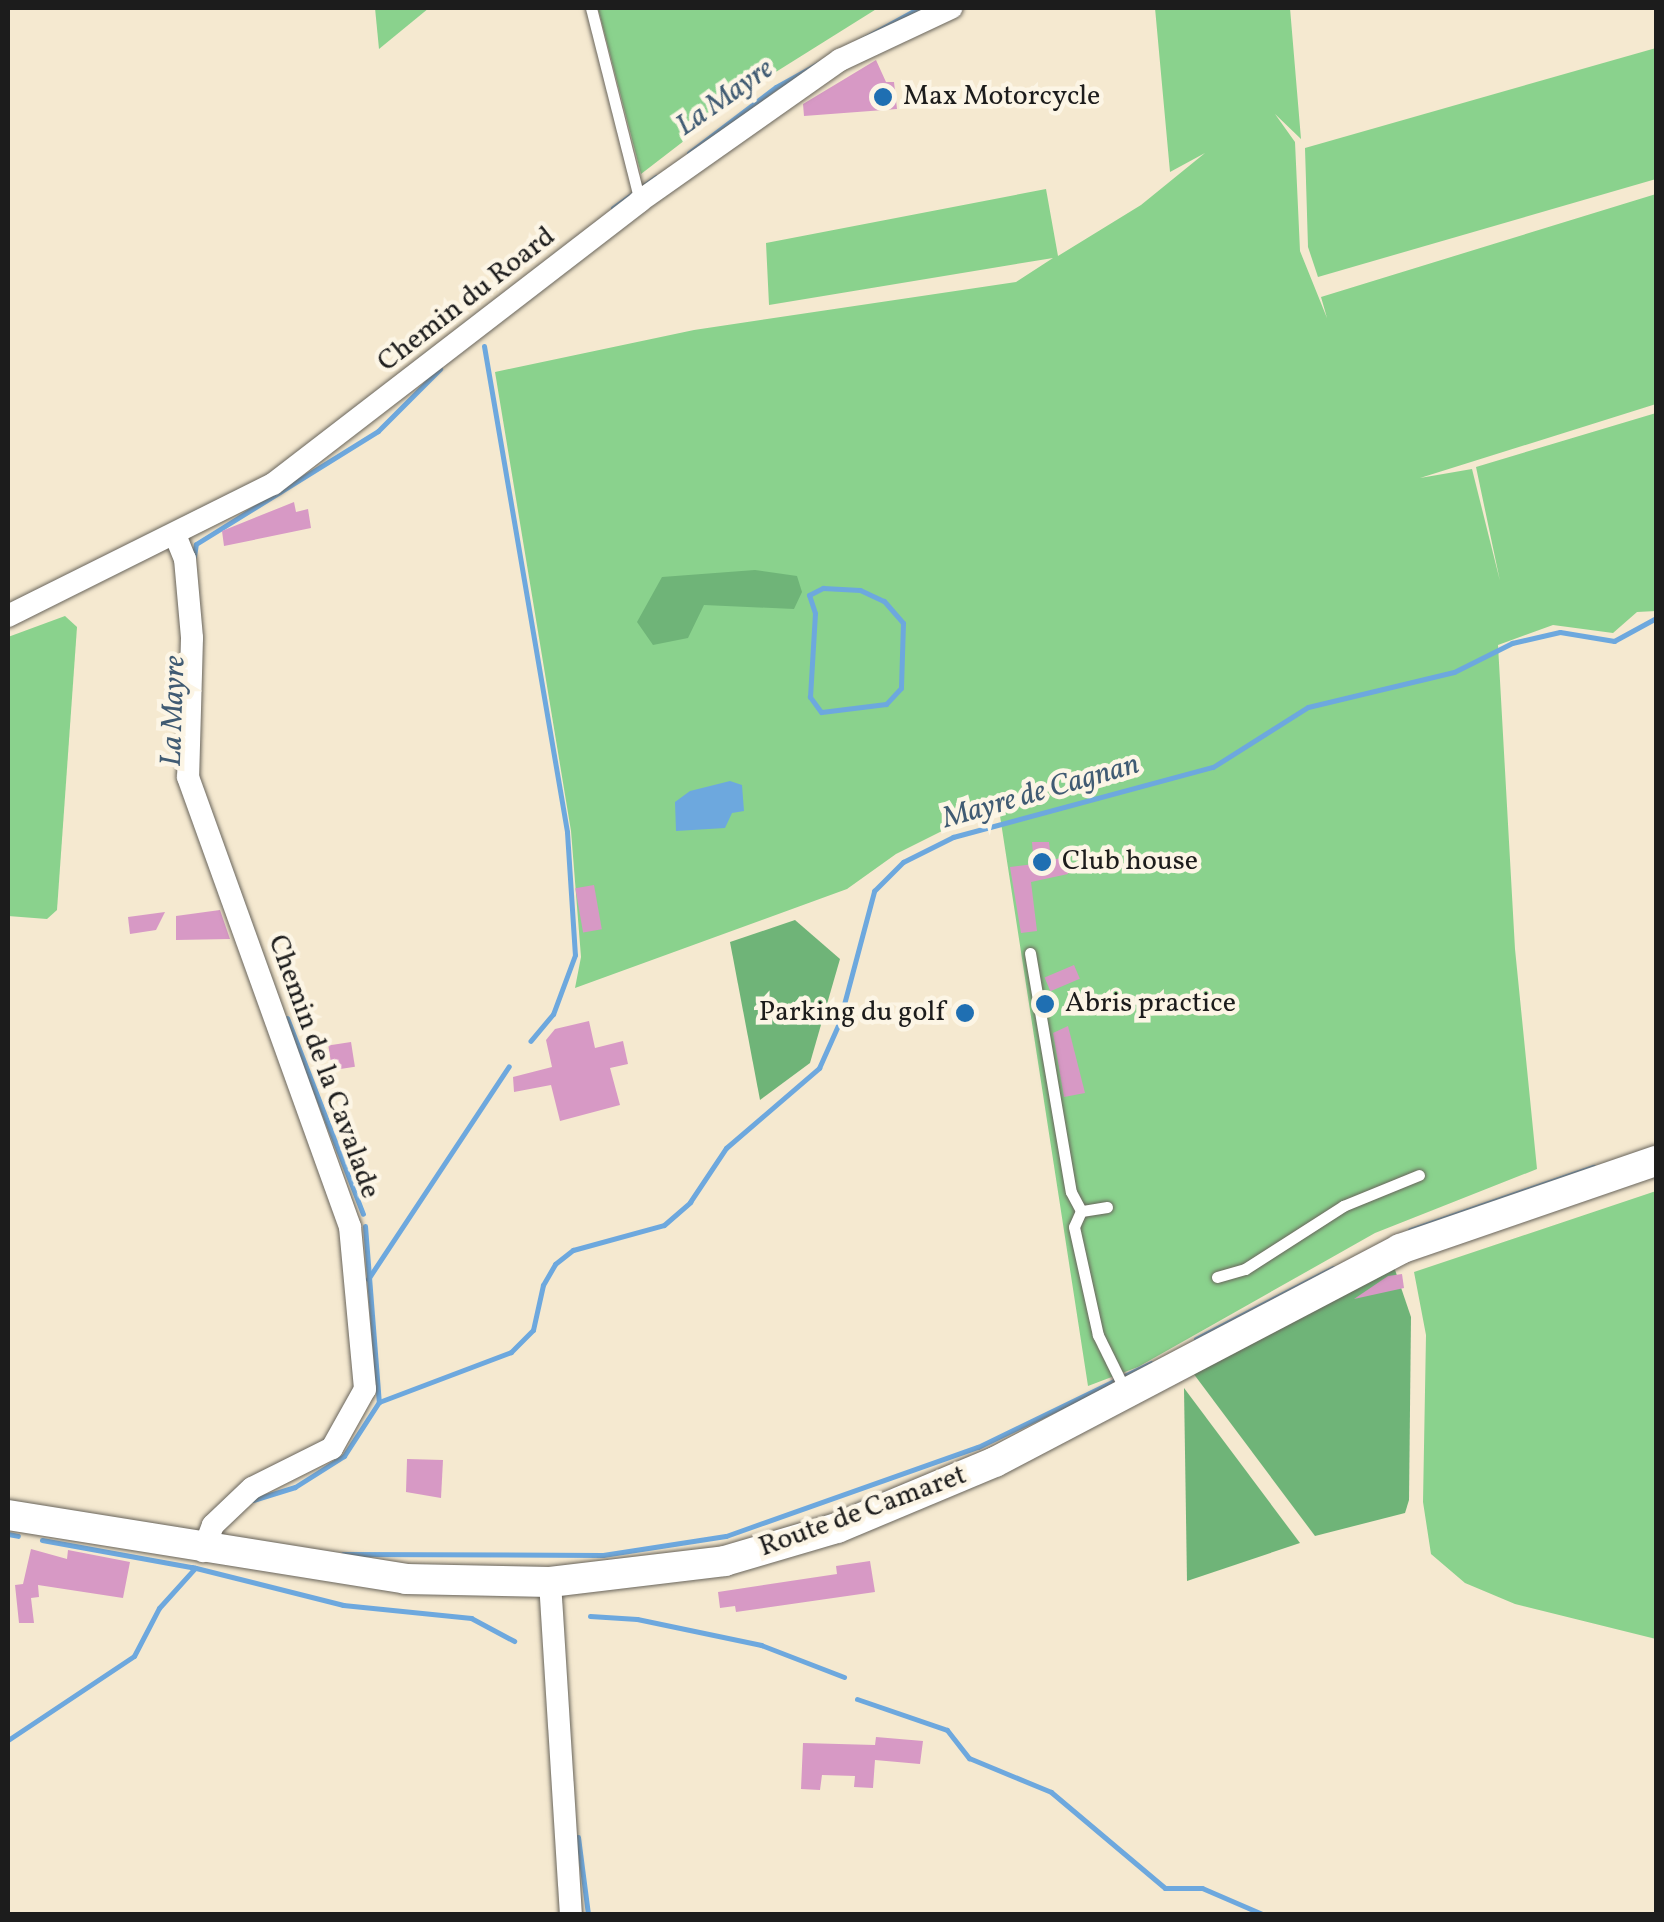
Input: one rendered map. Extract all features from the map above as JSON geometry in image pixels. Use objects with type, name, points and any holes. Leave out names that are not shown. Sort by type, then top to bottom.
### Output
[{"type":"main road","name":"Route de Camaret","points":[[8,1516],[225,1554],[406,1579],[550,1582],[680,1570],[811,1537],[995,1462],[1128,1396],[1400,1248],[1656,1160]]},
{"type":"street","name":"Chemin du Roard","points":[[8,616],[176,537],[273,484],[350,431],[640,201],[840,60],[951,8]]},
{"type":"street","name":"Chemin de la Cavalade","points":[[176,537],[186,559],[192,638],[188,777],[350,1227],[366,1389],[332,1448],[252,1488],[213,1525],[225,1554]]},
{"type":"street","points":[[550,1582],[570,1914]]},
{"type":"lane","points":[[591,8],[640,201]]},
{"type":"lane","points":[[1030,953],[1071,1192],[1081,1211]]},
{"type":"lane","points":[[1217,1276],[1245,1270],[1343,1206],[1418,1175]]},
{"type":"lane","points":[[1081,1211],[1107,1207]]},
{"type":"lane","points":[[1081,1211],[1074,1227],[1098,1335],[1128,1396]]},
{"type":"green space","points":[[375,8],[429,8],[379,49]]},
{"type":"green space","points":[[598,8],[878,8],[763,80],[641,174]]},
{"type":"green space","points":[[1155,8],[1290,8],[1301,139],[1275,114],[1295,142],[1300,251],[1327,318],[1321,297],[1656,194],[1656,404],[1420,478],[1472,469],[1500,581],[1476,467],[1656,413],[1656,611],[1637,612],[1613,633],[1553,625],[1498,645],[1515,949],[1537,1169],[1375,1233],[1138,1367],[1088,1386],[998,803],[896,854],[847,889],[575,988],[581,957],[571,831],[495,372],[694,330],[1016,282],[1053,258],[769,305],[766,243],[1046,189],[1058,256],[1141,205],[1205,153],[1170,172]]},
{"type":"green space","points":[[1656,48],[1656,179],[1318,277],[1308,247],[1305,148]]},
{"type":"green space","points":[[755,570],[797,576],[802,592],[794,609],[704,605],[688,638],[653,645],[637,622],[662,577]]},
{"type":"green space","points":[[65,616],[77,627],[57,910],[47,919],[8,916],[8,637]]},
{"type":"green space","points":[[795,920],[840,959],[810,1063],[760,1100],[730,942]]},
{"type":"green space","points":[[1656,1191],[1656,1639],[1515,1604],[1465,1583],[1431,1554],[1423,1502],[1426,1335],[1414,1272]]},
{"type":"green space","points":[[1392,1261],[1411,1317],[1409,1500],[1405,1513],[1315,1536],[1193,1373]]},
{"type":"green space","points":[[1184,1388],[1300,1543],[1187,1581]]},
{"type":"water","points":[[730,781],[742,785],[744,811],[732,813],[725,828],[676,831],[675,802],[690,791]]},
{"type":"building","points":[[876,60],[886,82],[894,82],[897,109],[804,116],[803,104]]},
{"type":"building","points":[[294,502],[296,512],[308,509],[311,528],[224,546],[222,531]]},
{"type":"building","points":[[1032,842],[1049,842],[1051,860],[1066,857],[1068,874],[1031,882],[1037,931],[1021,933],[1010,867],[1034,864]]},
{"type":"building","points":[[594,885],[602,929],[583,933],[575,888]]},
{"type":"building","points":[[220,910],[230,939],[176,940],[176,916]]},
{"type":"building","points":[[165,912],[156,930],[130,934],[128,917]]},
{"type":"building","points":[[1074,965],[1080,979],[1050,991],[1045,978]]},
{"type":"building","points":[[589,1021],[595,1048],[623,1041],[628,1064],[610,1068],[620,1105],[560,1121],[551,1085],[514,1092],[513,1077],[552,1067],[546,1040],[555,1029]]},
{"type":"building","points":[[1068,1026],[1085,1093],[1064,1097],[1053,1033]]},
{"type":"building","points":[[351,1042],[355,1067],[332,1070],[328,1046]]},
{"type":"building","points":[[1402,1274],[1404,1288],[1354,1299],[1388,1276]]},
{"type":"building","points":[[407,1459],[443,1460],[441,1498],[406,1492]]},
{"type":"building","points":[[31,1549],[67,1559],[68,1550],[130,1562],[123,1598],[38,1585],[39,1597],[31,1598],[34,1623],[19,1623],[15,1585],[23,1584]]},
{"type":"building","points":[[870,1561],[875,1592],[736,1612],[735,1606],[720,1608],[718,1592],[837,1574],[836,1566]]},
{"type":"building","points":[[876,1737],[923,1741],[920,1764],[875,1760],[873,1788],[854,1787],[855,1776],[822,1775],[820,1790],[801,1789],[803,1743],[875,1745]]},
{"type":"waterway","name":"La Mayre","points":[[689,153],[776,87],[919,8]]},
{"type":"waterway","name":"La Mayre","points":[[613,208],[656,177]]},
{"type":"waterway","points":[[484,346],[567,832],[575,955],[553,1014],[530,1041]]},
{"type":"waterway","name":"La Mayre","points":[[194,556],[196,544],[378,431],[440,369]]},
{"type":"waterway","points":[[823,588],[860,590],[884,601],[903,623],[901,688],[886,704],[821,712],[810,697],[815,613],[809,595],[823,588]]},
{"type":"waterway","name":"Mayre de Cagnan","points":[[253,1500],[295,1487],[344,1456],[379,1402],[511,1352],[533,1330],[543,1285],[555,1264],[573,1250],[664,1225],[690,1202],[726,1148],[819,1068],[839,1023],[874,891],[903,862],[953,837],[1213,767],[1308,707],[1454,672],[1512,643],[1560,632],[1614,641],[1656,618]]},
{"type":"waterway","name":"La Mayre","points":[[287,1018],[363,1214]]},
{"type":"waterway","points":[[368,1279],[509,1066]]},
{"type":"waterway","points":[[1410,1230],[1593,1167]]},
{"type":"waterway","name":"La Mayre","points":[[365,1226],[379,1402]]},
{"type":"waterway","points":[[1196,1339],[1333,1268]]},
{"type":"waterway","points":[[343,1554],[603,1555],[726,1536],[978,1447],[1151,1363]]},
{"type":"waterway","name":"Mayre de Cagnan","points":[[8,1534],[18,1536]]},
{"type":"waterway","name":"Mayre de Cagnan","points":[[42,1540],[191,1567]]},
{"type":"waterway","points":[[192,1567],[343,1605],[471,1618],[514,1641]]},
{"type":"waterway","points":[[8,1740],[134,1656],[159,1608],[195,1568]]},
{"type":"waterway","points":[[590,1616],[637,1619],[761,1645],[844,1677]]},
{"type":"waterway","points":[[857,1699],[947,1730],[969,1758],[1051,1792],[1165,1888],[1202,1888],[1262,1914]]},
{"type":"waterway","points":[[578,1837],[588,1914]]},
{"type":"place","name":"Max Motorcycle","points":[[883,97]]},
{"type":"place","name":"Club house","points":[[1042,862]]},
{"type":"place","name":"Abris practice","points":[[1045,1004]]},
{"type":"place","name":"Parking du golf","points":[[965,1013]]}]
